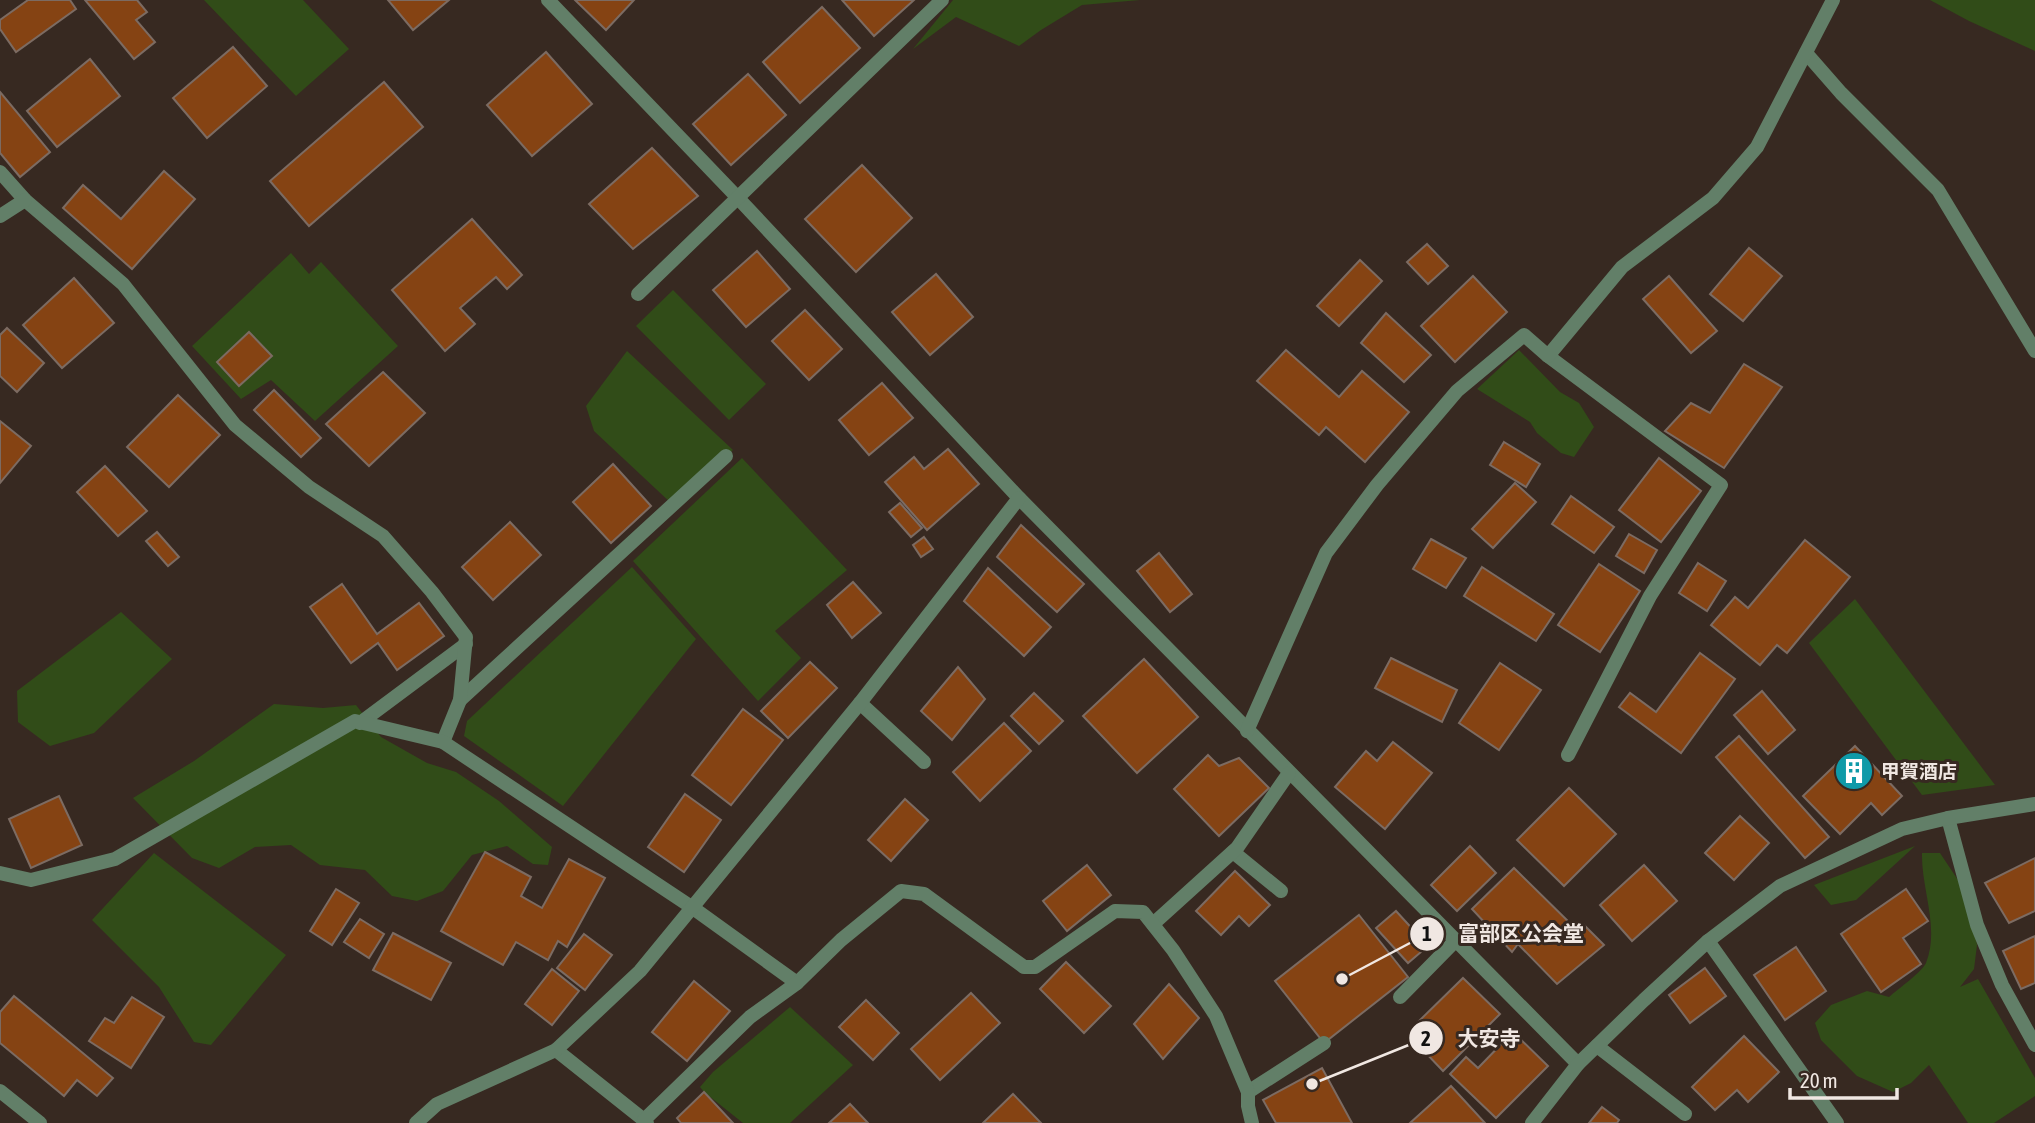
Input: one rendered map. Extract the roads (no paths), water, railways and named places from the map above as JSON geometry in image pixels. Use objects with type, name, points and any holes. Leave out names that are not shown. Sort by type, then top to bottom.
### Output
[{"type":"street","points":[[548,0],[1019,498],[1247,732],[1578,1064]]},
{"type":"street","points":[[638,294],[942,0]]},
{"type":"street","points":[[1548,356],[1622,267],[1713,198],[1757,147],[1833,0]]},
{"type":"street","points":[[1806,54],[1938,190],[2035,351]]},
{"type":"street","points":[[0,172],[25,200],[123,284],[235,425],[309,486],[383,536],[467,637],[460,699],[443,742]]},
{"type":"street","points":[[0,216],[25,200]]},
{"type":"street","points":[[1247,732],[1326,553],[1377,485],[1457,391],[1524,335],[1548,356],[1721,485],[1650,596],[1568,755]]},
{"type":"street","points":[[460,699],[726,456]]},
{"type":"street","points":[[416,1123],[437,1104],[556,1050],[640,971],[860,703],[1019,498]]},
{"type":"street","points":[[360,723],[466,644]]},
{"type":"street","points":[[860,703],[924,762]]},
{"type":"street","points":[[0,873],[31,880],[115,859],[355,721],[443,742],[693,908],[797,983]]},
{"type":"street","points":[[1153,924],[1233,852],[1289,773]]},
{"type":"street","points":[[1532,1123],[1578,1064],[1708,941],[1780,886],[1902,829],[1948,818],[2034,808]]},
{"type":"street","points":[[1948,818],[1977,925],[2002,985],[2035,1045]]},
{"type":"street","points":[[1233,852],[1281,891]]},
{"type":"street","points":[[556,1050],[646,1122],[750,1017],[797,983],[841,940],[901,891],[924,894],[1024,967],[1035,967],[1115,911],[1143,912],[1173,950],[1216,1016],[1248,1092],[1252,1123]]},
{"type":"street","points":[[1400,997],[1455,941]]},
{"type":"street","points":[[1708,941],[1837,1123]]},
{"type":"street","points":[[1248,1092],[1324,1043]]},
{"type":"street","points":[[1597,1046],[1685,1114]]},
{"type":"street","points":[[0,1091],[40,1123]]},
{"type":"place","name":"甲賀酒店","points":[[1854,771]]},
{"type":"place","name":"富部区公会堂","points":[[1342,979]]},
{"type":"place","name":"大安寺","points":[[1312,1084]]}]
